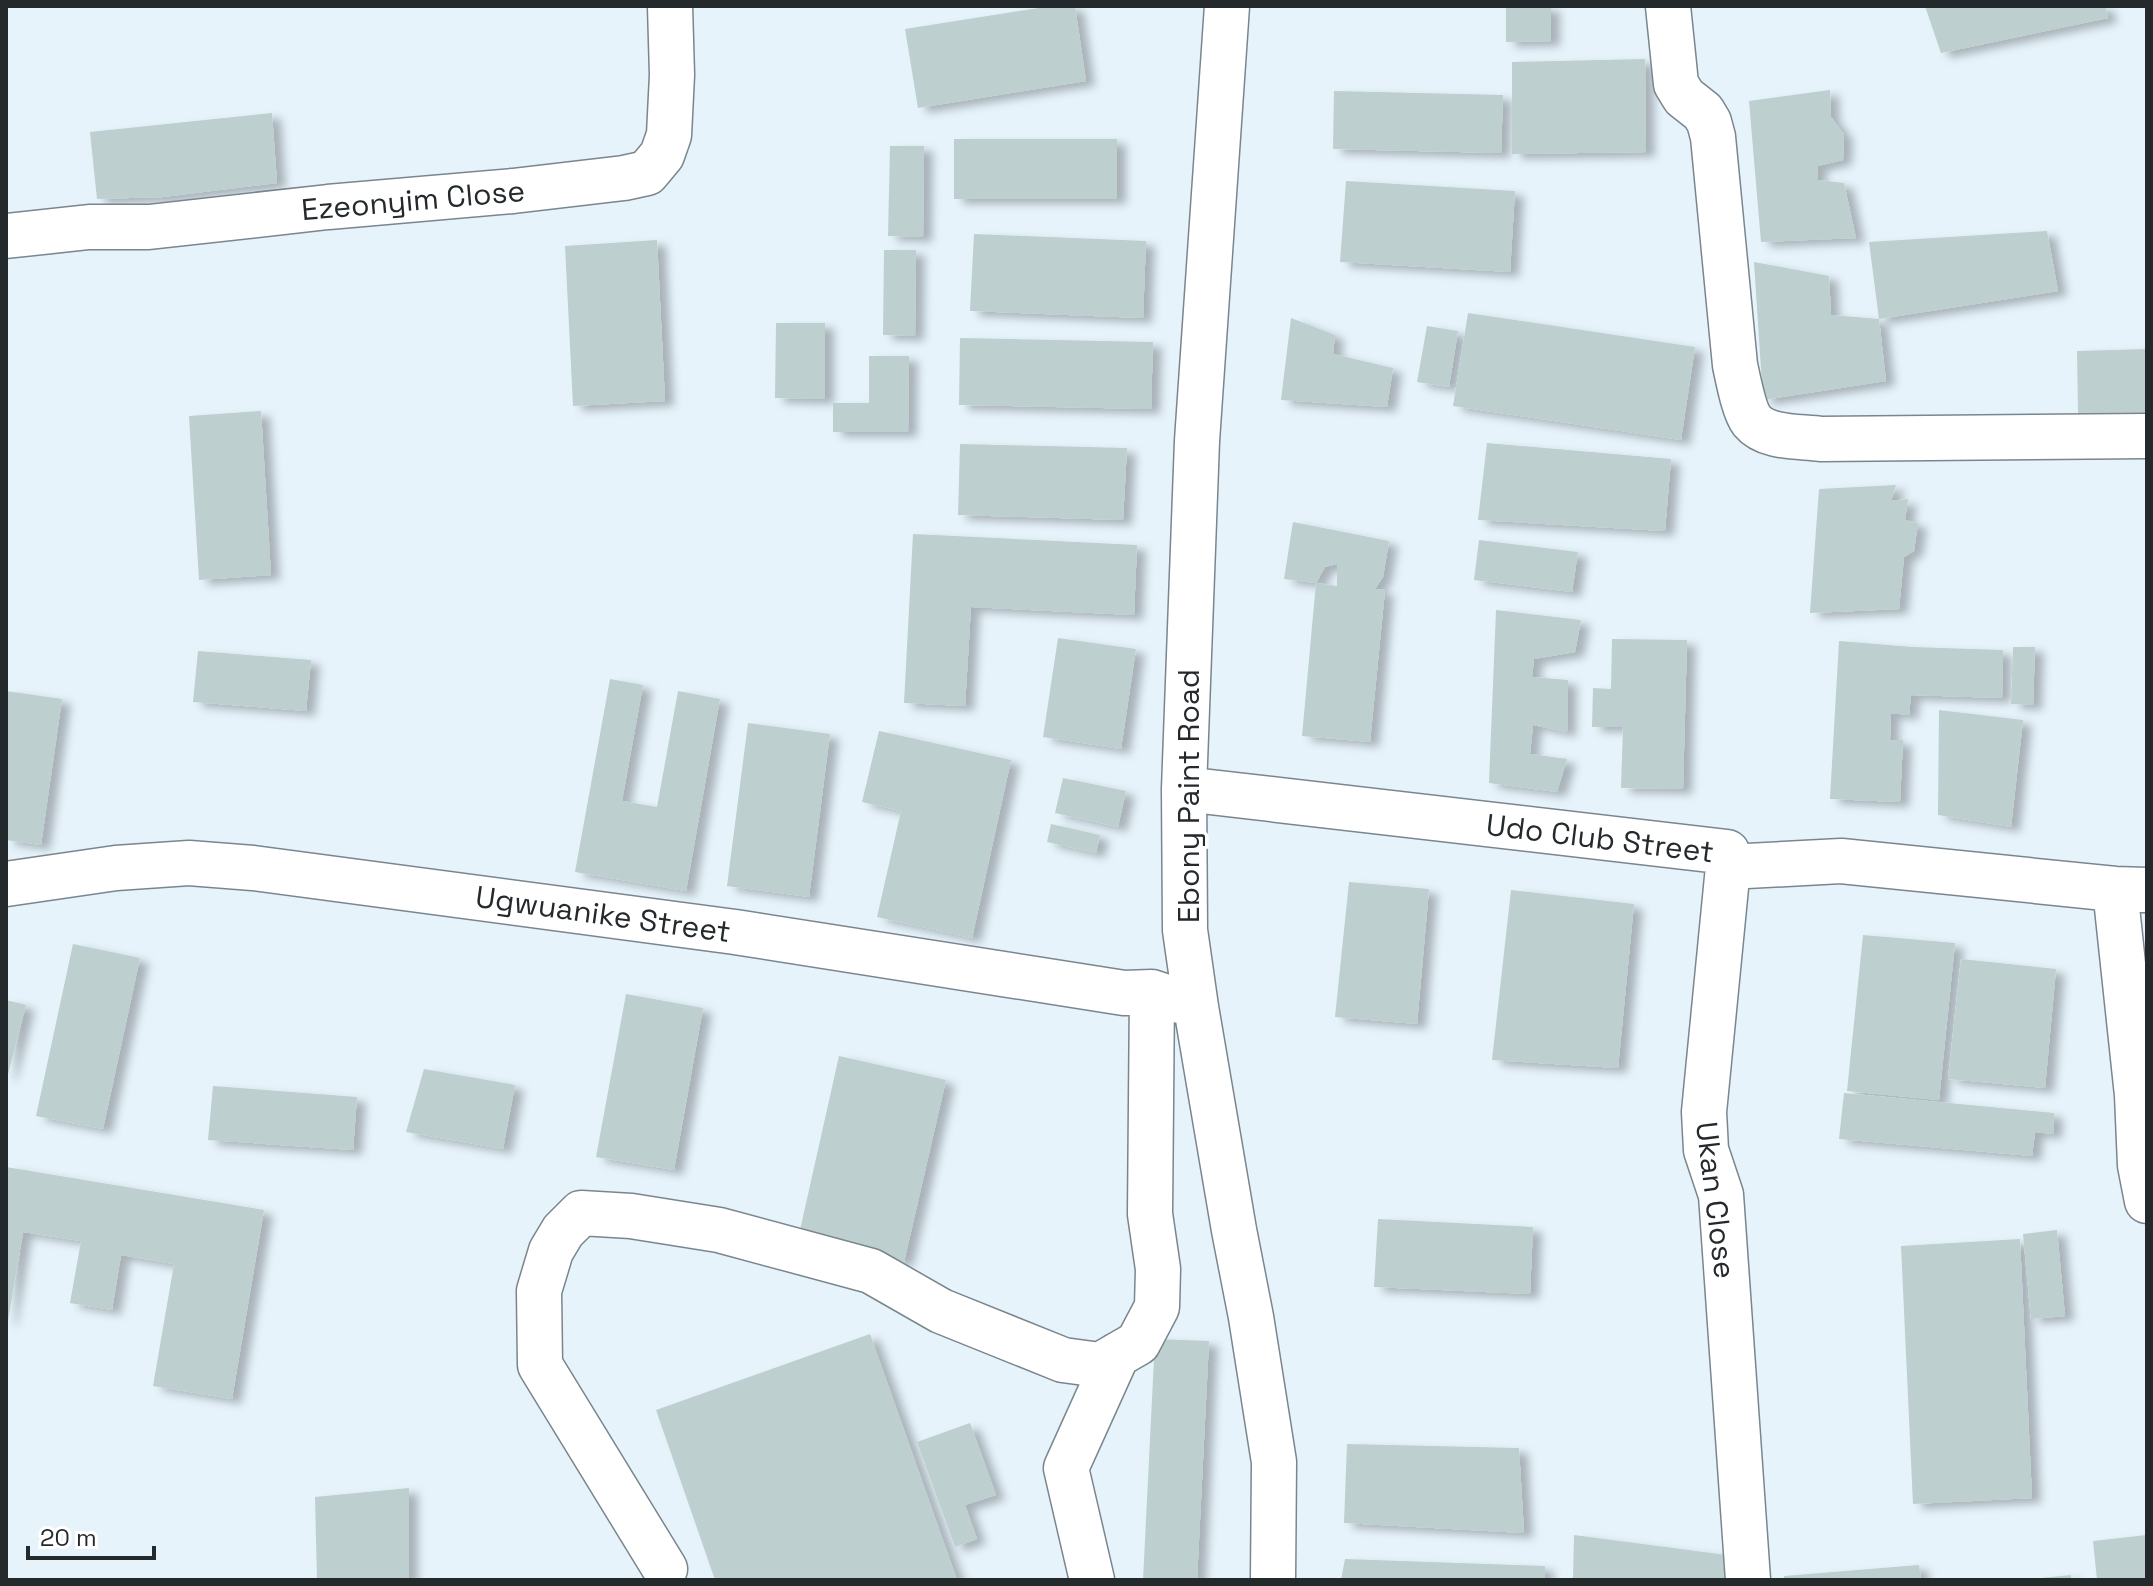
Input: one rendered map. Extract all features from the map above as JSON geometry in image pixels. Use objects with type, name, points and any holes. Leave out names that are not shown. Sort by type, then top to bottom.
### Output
[{"type":"street","name":"Ezeonyim Close","points":[[6,236],[59,229],[149,227],[513,191],[647,173],[662,155],[669,135],[672,75],[670,6]]},
{"type":"street","name":"Ebony Paint Road","points":[[1227,6],[1197,441],[1184,789],[1185,930],[1274,1462],[1273,1580]]},
{"type":"street","points":[[1668,6],[1676,84],[1684,97],[1703,112],[1713,137],[1735,365],[1752,421],[1774,434],[1821,439],[2147,436]]},
{"type":"street","name":"Udo Club Street","points":[[1184,789],[1727,852],[1728,867],[1841,861],[2131,889]]},
{"type":"street","name":"Ugwuanike Street","points":[[6,884],[116,868],[189,863],[253,868],[735,932],[1124,993],[1152,992],[1196,1007]]},
{"type":"street","name":"Ukan Close","points":[[1728,867],[1704,1112],[1706,1150],[1721,1195],[1748,1580]]},
{"type":"street","points":[[2131,889],[2140,1165],[2147,1201]]},
{"type":"street","points":[[665,1569],[540,1365],[539,1291],[551,1251],[563,1231],[581,1213],[631,1216],[719,1230],[871,1271],[941,1311],[1063,1360],[1100,1365],[1138,1343],[1157,1307],[1158,1269],[1150,1214],[1152,992]]},
{"type":"street","points":[[1092,1580],[1066,1468],[1117,1355]]},
{"type":"building","points":[[1051,6],[1075,6],[1086,81],[918,108],[905,29]]},
{"type":"building","points":[[1506,6],[1551,6],[1551,41],[1506,42]]},
{"type":"building","points":[[1925,6],[2105,6],[2108,18],[1941,53]]},
{"type":"building","points":[[1645,59],[1646,152],[1512,154],[1512,62]]},
{"type":"building","points":[[1830,90],[1831,117],[1844,135],[1843,160],[1818,166],[1817,180],[1844,183],[1856,238],[1761,242],[1749,101]]},
{"type":"building","points":[[1334,91],[1503,95],[1501,153],[1333,149]]},
{"type":"building","points":[[272,113],[277,183],[163,197],[97,199],[90,132]]},
{"type":"building","points":[[954,139],[1117,139],[1117,199],[954,199]]},
{"type":"building","points":[[890,146],[924,146],[923,237],[888,236]]},
{"type":"building","points":[[1346,181],[1515,191],[1510,272],[1340,262]]},
{"type":"building","points":[[2047,231],[2058,291],[1879,319],[1869,242]]},
{"type":"building","points":[[974,234],[1146,241],[1143,318],[970,311]]},
{"type":"building","points":[[657,240],[665,401],[573,406],[565,246]]},
{"type":"building","points":[[884,250],[916,250],[915,336],[883,335]]},
{"type":"building","points":[[1754,262],[1829,276],[1831,315],[1879,319],[1886,381],[1763,400]]},
{"type":"building","points":[[1468,313],[1695,347],[1681,440],[1453,406]]},
{"type":"building","points":[[1291,318],[1335,335],[1333,354],[1393,368],[1387,407],[1281,400]]},
{"type":"building","points":[[776,323],[825,323],[825,399],[775,398]]},
{"type":"building","points":[[1427,326],[1458,331],[1449,387],[1417,382]]},
{"type":"building","points":[[960,338],[1153,342],[1151,409],[959,405]]},
{"type":"building","points":[[2147,349],[2147,412],[2078,413],[2077,351]]},
{"type":"building","points":[[869,356],[909,356],[908,432],[833,432],[833,403],[869,403]]},
{"type":"building","points":[[261,411],[271,575],[199,580],[189,416]]},
{"type":"building","points":[[1487,443],[1671,459],[1665,531],[1478,520]]},
{"type":"building","points":[[960,444],[1127,448],[1123,520],[958,515]]},
{"type":"building","points":[[1896,485],[1891,501],[1908,499],[1905,520],[1918,523],[1914,551],[1904,557],[1899,609],[1810,613],[1819,489]]},
{"type":"building","points":[[1293,522],[1389,541],[1383,577],[1375,589],[1385,590],[1370,742],[1302,736],[1316,583],[1284,579]],"holes":[[[1337,564],[1337,586],[1316,583],[1325,567]]]},
{"type":"building","points":[[913,534],[1137,545],[1134,615],[971,607],[965,706],[904,703]]},
{"type":"building","points":[[1479,540],[1578,552],[1572,592],[1474,580]]},
{"type":"building","points":[[1496,610],[1581,620],[1575,652],[1534,659],[1532,677],[1568,680],[1567,732],[1533,725],[1530,754],[1567,759],[1557,792],[1489,783]]},
{"type":"building","points":[[1058,638],[1136,649],[1121,749],[1043,737]]},
{"type":"building","points":[[1612,639],[1687,640],[1683,789],[1621,788],[1623,727],[1592,727],[1593,688],[1611,689]]},
{"type":"building","points":[[1839,641],[2003,650],[2002,698],[1911,695],[1909,715],[1891,713],[1890,740],[1903,740],[1900,802],[1830,799]]},
{"type":"building","points":[[2013,647],[2035,647],[2033,705],[2011,704]]},
{"type":"building","points":[[198,651],[311,660],[306,711],[193,702]]},
{"type":"building","points":[[610,679],[643,685],[622,801],[657,807],[678,691],[720,699],[686,891],[575,872]]},
{"type":"building","points":[[6,691],[62,699],[41,845],[6,840]]},
{"type":"building","points":[[1939,710],[2023,720],[2011,827],[1938,815]]},
{"type":"building","points":[[748,723],[830,734],[809,897],[727,886]]},
{"type":"building","points":[[879,731],[1011,760],[972,938],[877,917],[901,811],[862,802]]},
{"type":"building","points":[[1063,778],[1126,791],[1118,827],[1055,813]]},
{"type":"building","points":[[1051,824],[1100,835],[1096,853],[1047,842]]},
{"type":"building","points":[[1349,882],[1429,889],[1417,1024],[1335,1017]]},
{"type":"building","points":[[1511,890],[1634,904],[1618,1068],[1492,1060]]},
{"type":"building","points":[[1863,935],[1955,943],[1939,1100],[1847,1091]]},
{"type":"building","points":[[73,944],[140,958],[103,1129],[36,1116]]},
{"type":"building","points":[[1961,959],[2056,969],[2045,1088],[1948,1079]]},
{"type":"building","points":[[626,994],[703,1008],[674,1170],[596,1157]]},
{"type":"building","points":[[6,1000],[26,1005],[7,1078],[6,1078]]},
{"type":"building","points":[[839,1056],[946,1080],[904,1262],[798,1239]]},
{"type":"building","points":[[424,1069],[515,1085],[503,1149],[406,1132]]},
{"type":"building","points":[[213,1086],[357,1097],[353,1150],[208,1140]]},
{"type":"building","points":[[1844,1093],[2054,1113],[2053,1134],[2035,1132],[2032,1156],[1839,1139]]},
{"type":"building","points":[[6,1167],[264,1210],[232,1399],[153,1386],[174,1264],[121,1255],[112,1310],[70,1303],[81,1241],[23,1232],[6,1321]]},
{"type":"building","points":[[1378,1219],[1533,1227],[1530,1294],[1374,1287]]},
{"type":"building","points":[[2057,1230],[2065,1316],[2031,1319],[2023,1234]]},
{"type":"building","points":[[2020,1239],[2032,1498],[1913,1504],[1901,1246]]},
{"type":"building","points":[[870,1334],[957,1580],[715,1580],[656,1410]]},
{"type":"building","points":[[1155,1339],[1209,1341],[1197,1580],[1143,1580]]},
{"type":"building","points":[[970,1423],[996,1495],[965,1505],[977,1539],[955,1547],[917,1442]]},
{"type":"building","points":[[1347,1444],[1519,1448],[1524,1533],[1344,1523]]},
{"type":"building","points":[[409,1488],[409,1580],[317,1580],[315,1497]]},
{"type":"building","points":[[1574,1535],[1734,1556],[1735,1580],[1573,1580]]},
{"type":"building","points":[[2147,1535],[2147,1580],[2097,1580],[2093,1541]]},
{"type":"building","points":[[1345,1559],[1545,1566],[1545,1580],[1341,1580]]},
{"type":"building","points":[[1919,1565],[1921,1580],[1784,1580],[1784,1576]]},
{"type":"building","points":[[2071,1575],[2071,1580],[2041,1580],[2041,1578]]}]
